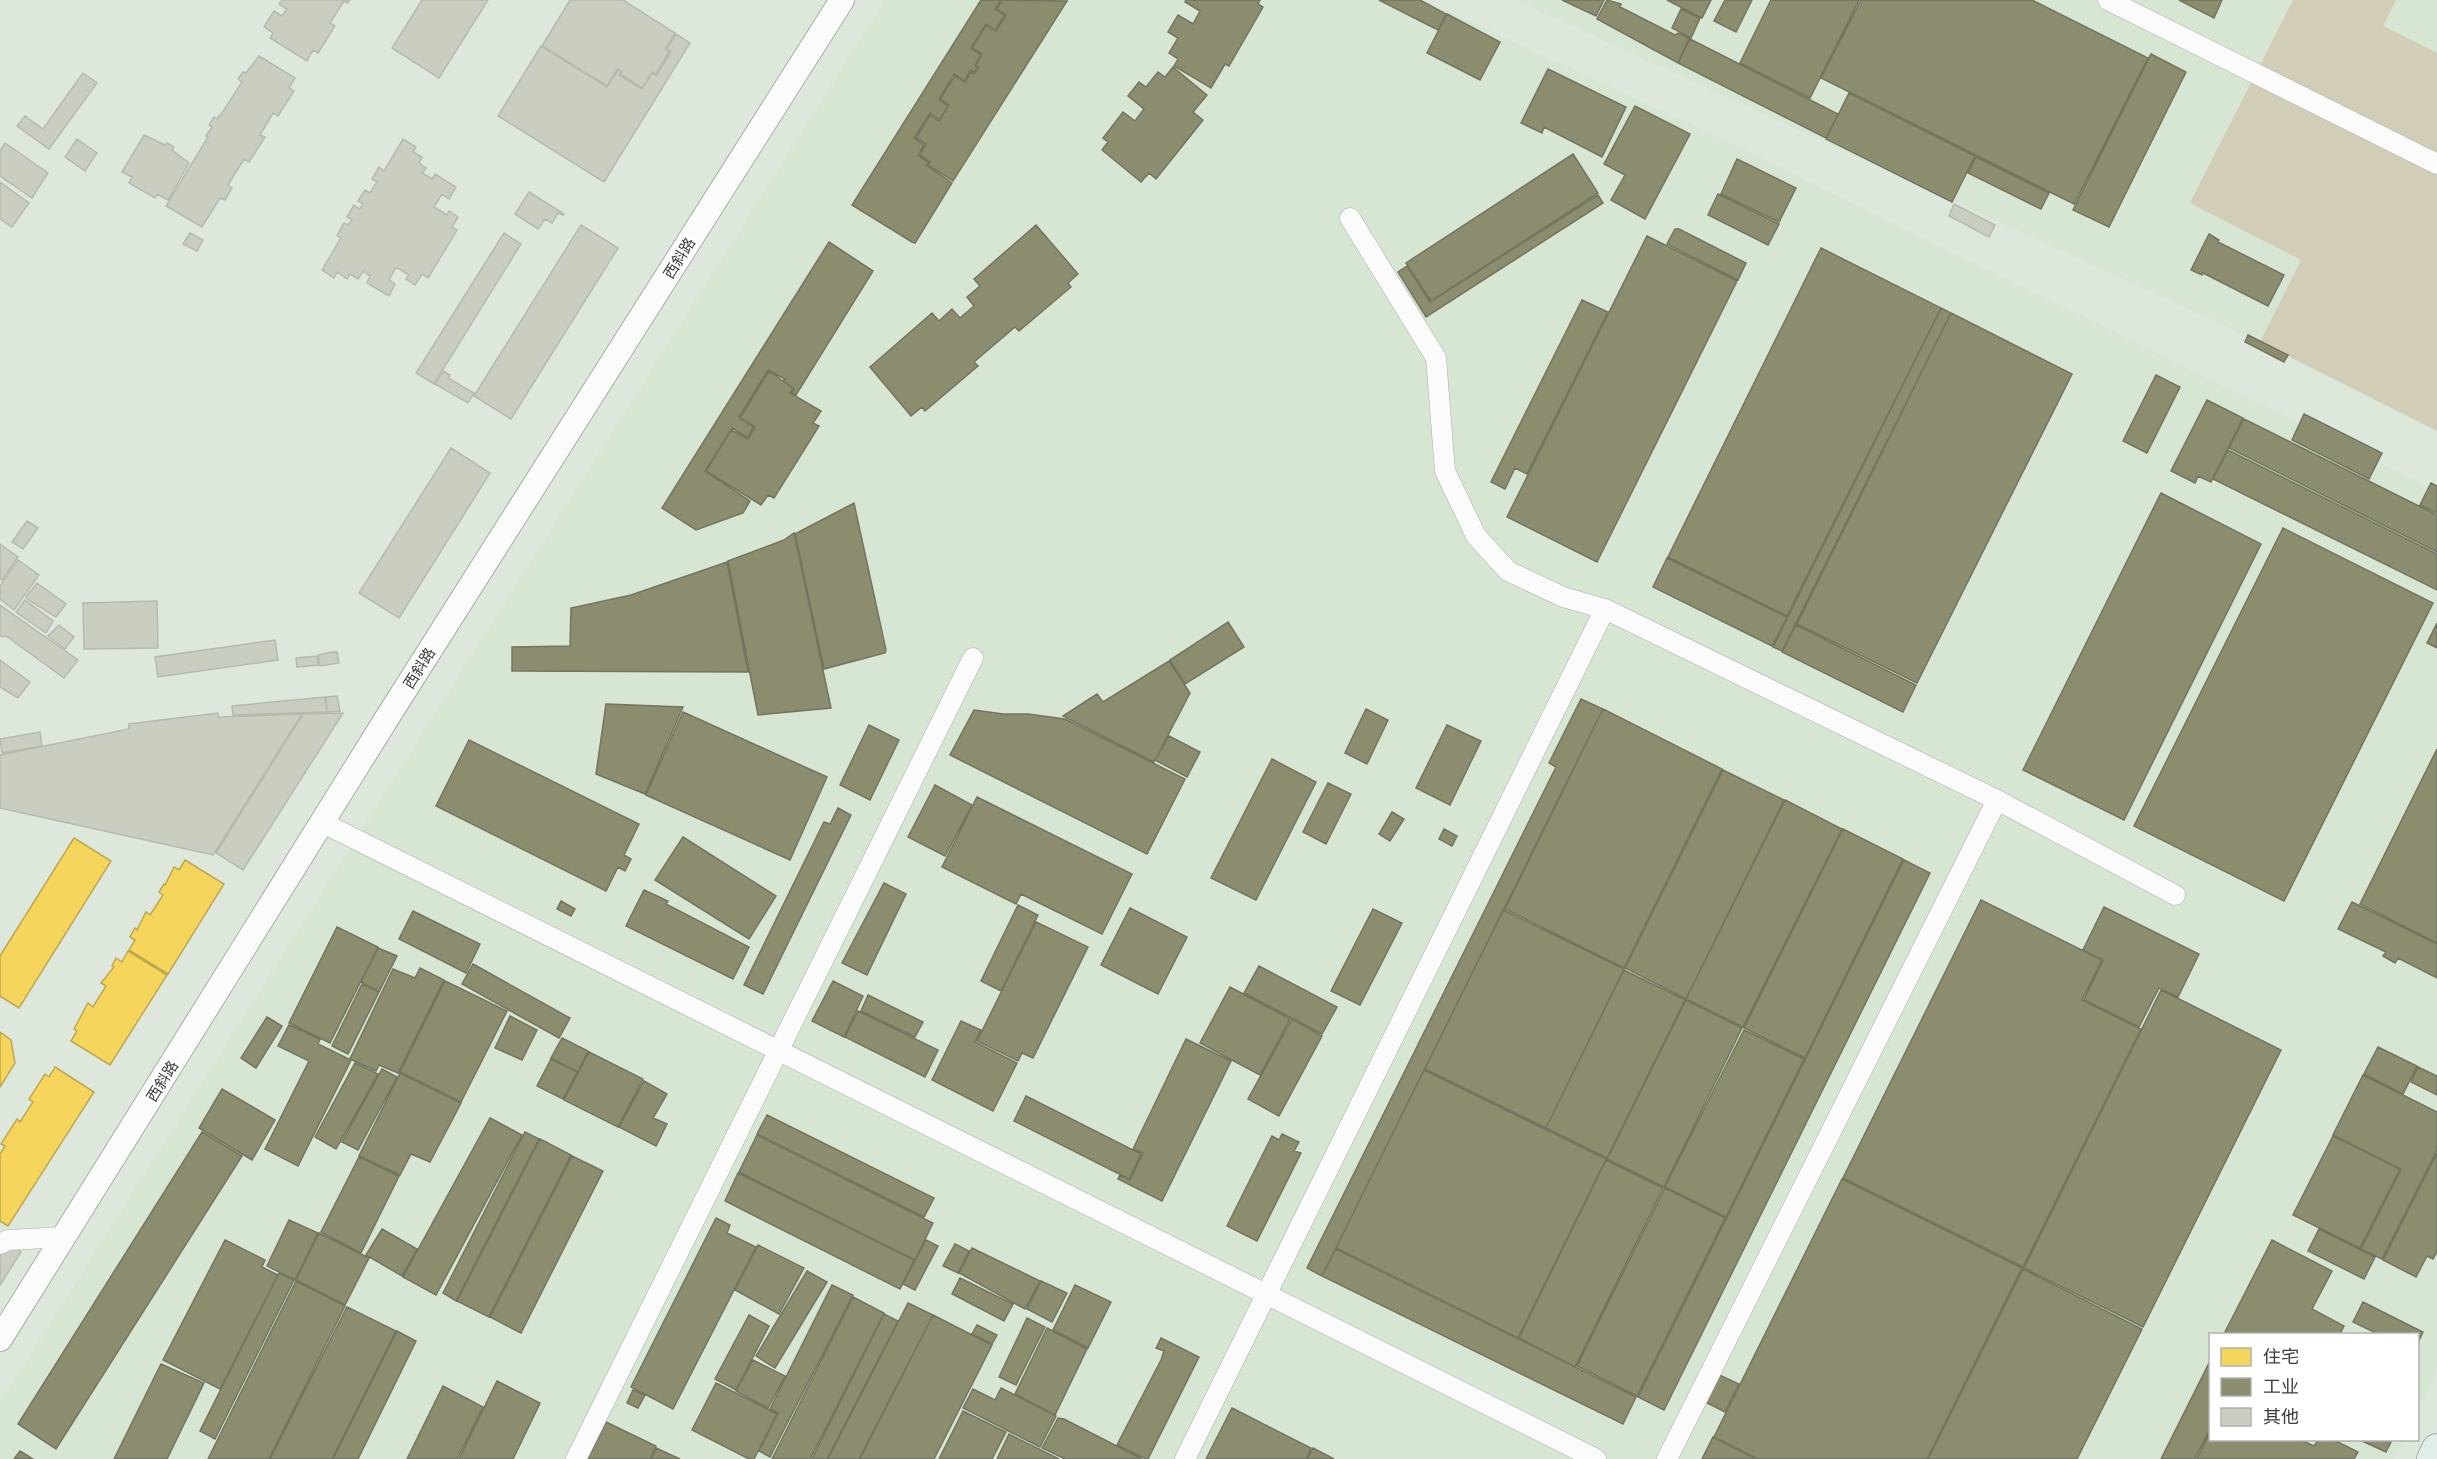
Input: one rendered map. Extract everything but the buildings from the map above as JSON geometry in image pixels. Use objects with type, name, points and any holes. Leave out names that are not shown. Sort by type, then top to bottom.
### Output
[{"type":"main road","points":[[2432,1459],[2437,1449]]},
{"type":"street","name":"西斜路","points":[[0,1339],[387,718],[842,0]]},
{"type":"street","points":[[2108,0],[2437,164]]},
{"type":"street","points":[[1350,218],[1436,358],[1445,471],[1476,536],[1508,571],[1563,597],[1605,609],[1996,800],[2175,895]]},
{"type":"street","points":[[1185,1459],[1605,609]]},
{"type":"street","points":[[576,1459],[973,657]]},
{"type":"street","points":[[1667,1459],[1996,800]]},
{"type":"street","points":[[323,823],[1596,1459]]},
{"type":"street","points":[[0,1244],[8,1240],[64,1237]]},
{"type":"shaded area","points":[[885,0],[1424,0],[1722,139],[2437,491],[2437,1370],[2419,1407],[2419,1333],[2209,1333],[2209,1441],[2402,1441],[2393,1459],[0,1459],[0,1403]]},
{"type":"shaded area","points":[[1516,0],[2437,0],[2437,431],[2260,342]]},
{"type":"shaded area","points":[[2293,0],[2396,0],[2383,26],[2437,53],[2437,431],[2260,342],[2301,260],[2190,203]]}]
